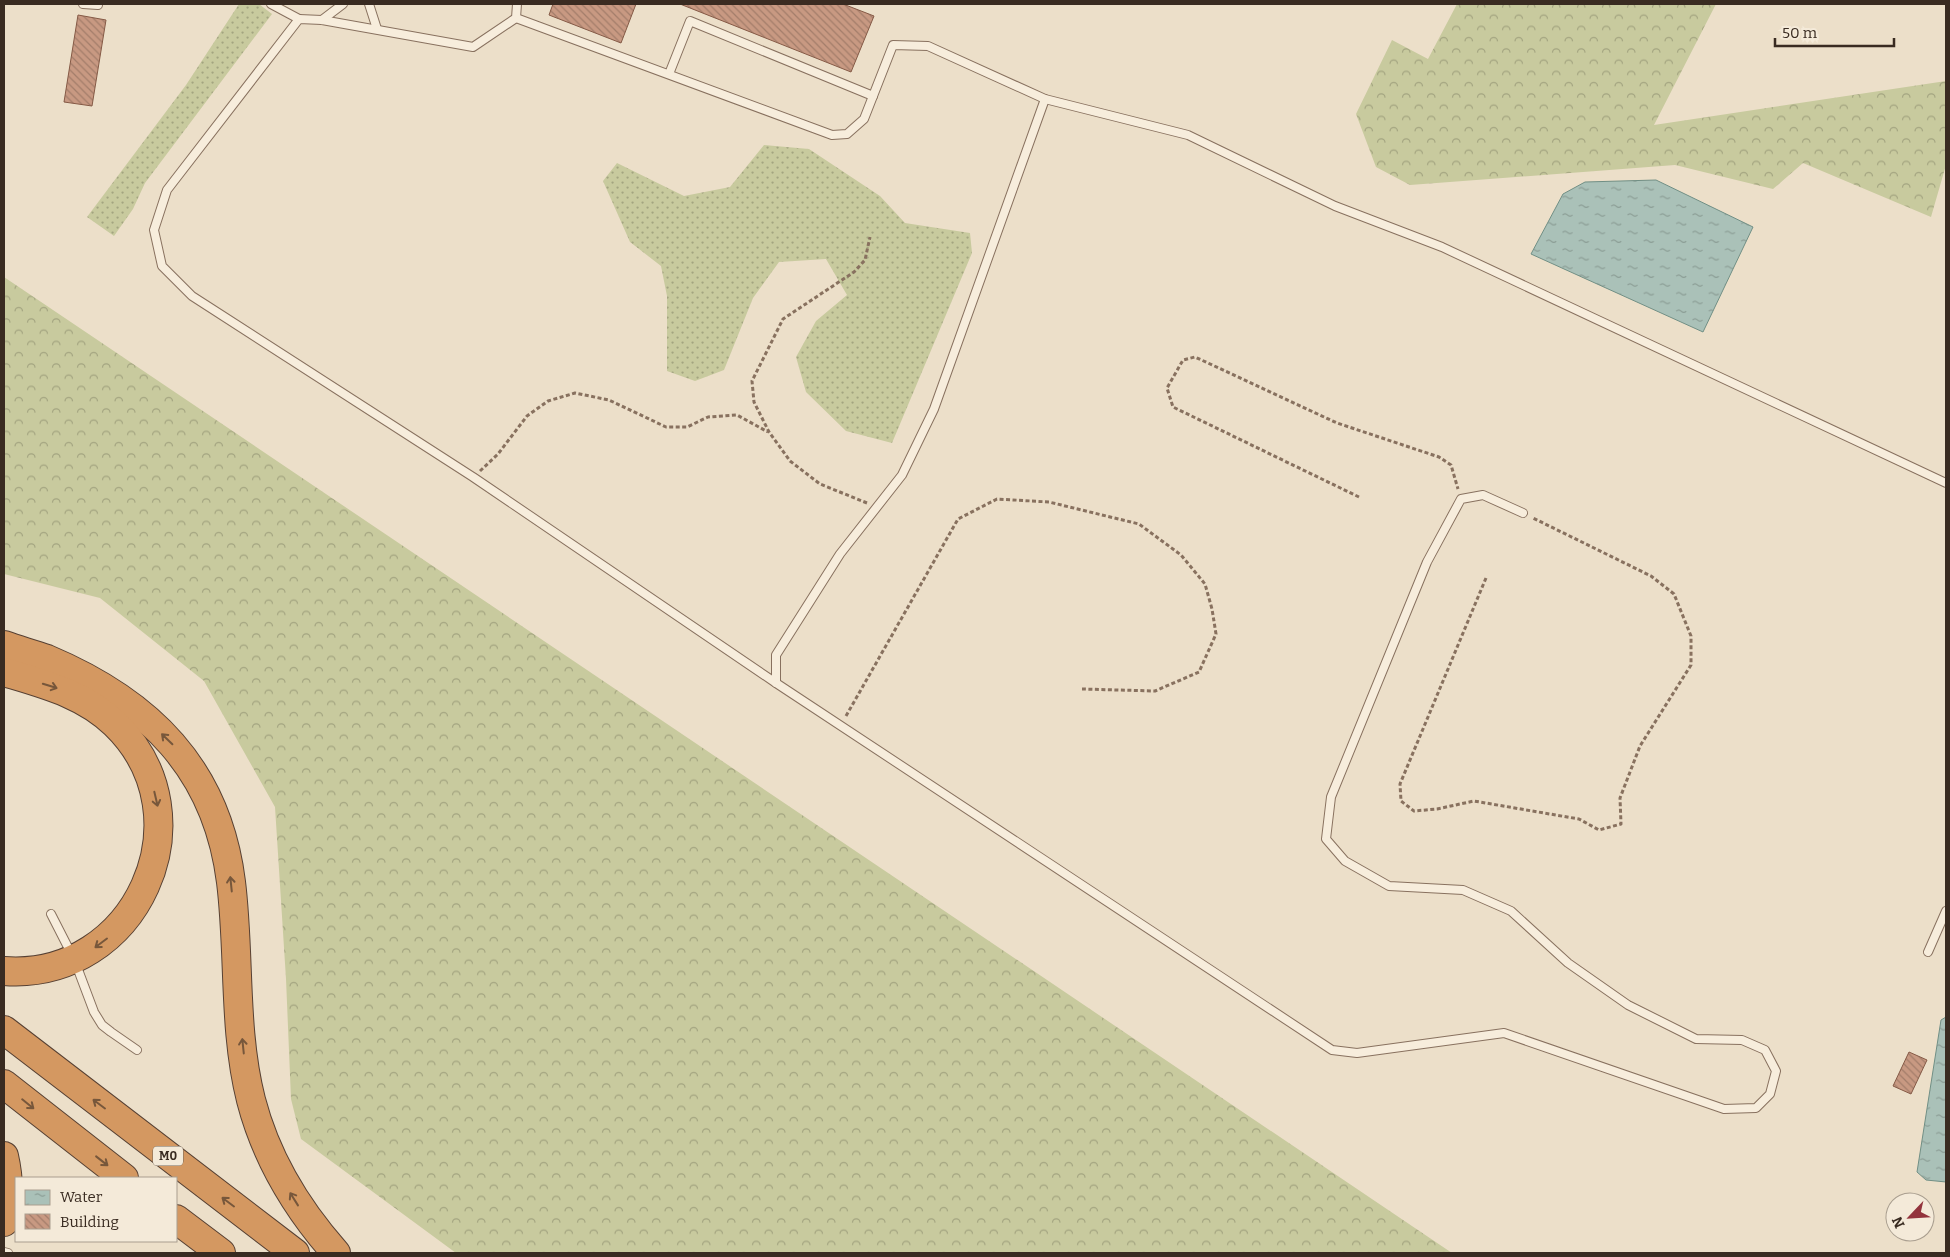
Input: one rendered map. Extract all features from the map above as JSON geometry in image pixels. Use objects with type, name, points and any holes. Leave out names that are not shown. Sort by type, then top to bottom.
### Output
[{"type":"highway","points":[[4,646],[46,659],[101,687],[127,704],[168,738],[191,767],[220,828],[231,882],[241,1031],[247,1079],[255,1114],[274,1163],[290,1194],[313,1226],[336,1253]]},
{"type":"highway","points":[[4,672],[62,690],[80,698],[106,716],[135,747],[147,771],[159,815],[158,846],[150,874],[141,896],[125,920],[98,946],[74,959],[41,969],[4,971]]},
{"type":"highway","name":"M0","points":[[4,1030],[295,1253]]},
{"type":"highway","points":[[4,1084],[123,1177]]},
{"type":"highway","points":[[4,1156],[7,1168],[8,1193],[4,1222]]},
{"type":"highway","points":[[178,1221],[221,1253]]},
{"type":"lane","points":[[83,4],[98,4]]},
{"type":"lane","points":[[271,4],[299,19],[322,20],[473,47],[516,18]]},
{"type":"lane","points":[[322,20],[343,4]]},
{"type":"lane","points":[[369,4],[377,29]]},
{"type":"lane","points":[[516,18],[517,4]]},
{"type":"lane","points":[[516,18],[832,135],[847,134],[864,119],[894,45],[928,46],[1045,99],[1188,135],[1334,206],[1442,247],[1946,483]]},
{"type":"lane","points":[[299,19],[168,190],[154,230],[162,266],[192,296],[473,477],[776,683],[1332,1050],[1357,1053],[1504,1033],[1724,1110],[1756,1108],[1770,1094],[1776,1071],[1765,1050],[1742,1040],[1696,1039],[1628,1005],[1568,964],[1511,911],[1463,890],[1389,886],[1345,861],[1326,839],[1331,797],[1427,562],[1461,499],[1483,495],[1523,513]]},
{"type":"lane","points":[[669,74],[690,21],[873,96]]},
{"type":"lane","points":[[776,683],[776,655],[840,554],[902,475],[934,409],[1045,99]]},
{"type":"lane","points":[[1928,952],[1946,911]]},
{"type":"lane","points":[[51,914],[74,959],[94,1012],[110,1032],[137,1050]]},
{"type":"lane","points":[[4,1252],[8,1253]]},
{"type":"path","points":[[870,237],[865,260],[854,272],[783,319],[752,381],[754,402],[769,432],[790,461],[820,484],[877,507]]},
{"type":"path","points":[[1359,497],[1173,407],[1167,388],[1183,360],[1194,357],[1337,423],[1439,456],[1451,465],[1461,499]]},
{"type":"path","points":[[473,477],[498,454],[528,416],[548,401],[576,393],[609,400],[666,427],[687,427],[708,417],[738,414],[769,432]]},
{"type":"path","points":[[840,725],[958,519],[997,499],[1049,502],[1139,524],[1181,555],[1205,584],[1216,634],[1199,672],[1155,691],[1082,689]]},
{"type":"path","points":[[1486,578],[1400,784],[1402,801],[1414,811],[1436,809],[1474,801],[1580,820],[1599,830],[1621,824],[1620,798],[1640,746],[1691,665],[1691,636],[1674,594],[1651,576],[1523,513]]},
{"type":"green space","points":[[239,4],[259,4],[272,14],[145,183],[133,209],[114,236],[87,217],[186,85]]},
{"type":"green space","points":[[1457,4],[1716,4],[1654,125],[1946,81],[1946,165],[1931,217],[1803,163],[1773,189],[1675,165],[1410,185],[1376,167],[1356,114],[1392,40],[1428,59]]},
{"type":"green space","points":[[764,145],[809,149],[880,196],[905,223],[970,233],[972,253],[892,443],[846,431],[806,392],[796,357],[816,321],[847,295],[826,259],[779,262],[753,298],[724,370],[695,381],[667,371],[667,296],[661,266],[630,242],[603,181],[617,163],[684,196],[730,187]]},
{"type":"green space","points":[[4,277],[1452,1253],[456,1253],[301,1139],[291,1099],[286,979],[275,807],[204,681],[100,598],[4,574]]},
{"type":"water","points":[[1656,180],[1753,227],[1703,332],[1531,254],[1563,194],[1585,182]]},
{"type":"water","points":[[1946,1017],[1946,1182],[1926,1180],[1917,1172],[1941,1020]]},
{"type":"building","points":[[553,4],[636,4],[621,43],[549,15]]},
{"type":"building","points":[[680,4],[843,4],[874,16],[851,72]]},
{"type":"building","points":[[78,15],[106,20],[92,106],[64,102]]},
{"type":"building","points":[[1909,1052],[1927,1060],[1911,1094],[1893,1086]]}]
